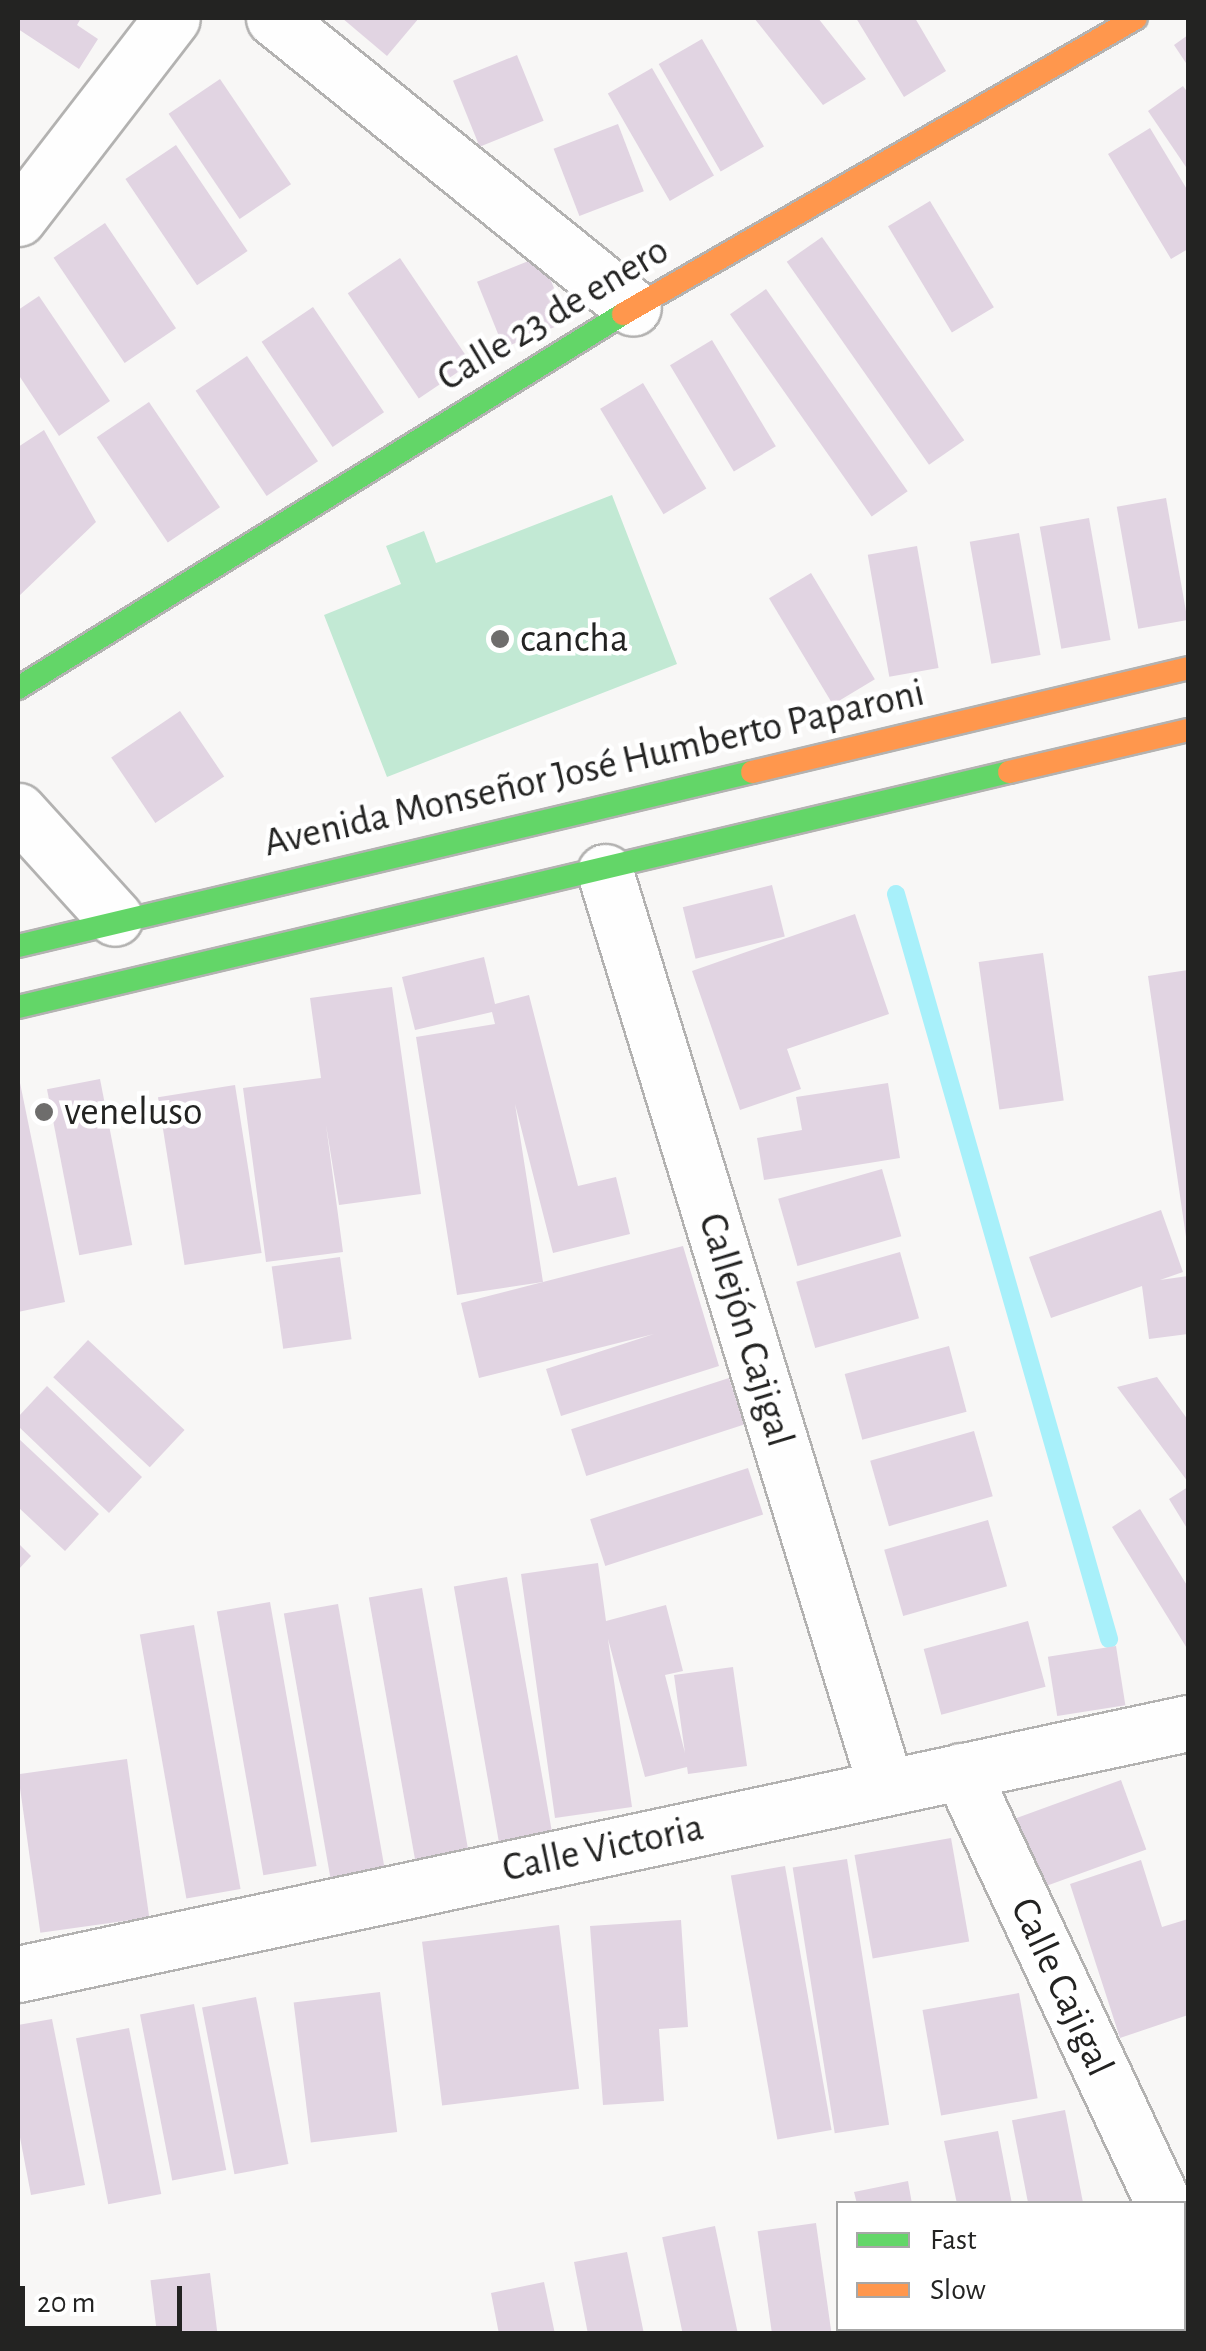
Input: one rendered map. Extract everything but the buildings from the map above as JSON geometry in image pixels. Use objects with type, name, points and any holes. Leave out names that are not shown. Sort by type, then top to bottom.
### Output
[{"type":"street","points":[[18,218],[172,18]]},
{"type":"street","points":[[274,18],[633,308]]},
{"type":"street","name":"Calle 23 de enero","points":[[18,688],[633,308],[1136,18]]},
{"type":"street","name":"Avenida Monseñor José Humberto Paparoni","points":[[18,946],[115,918],[1188,668]]},
{"type":"street","points":[[18,1007],[605,872],[1188,730]]},
{"type":"street","points":[[18,811],[115,918]]},
{"type":"street","name":"Callejón Cajigal","points":[[605,872],[886,1787]]},
{"type":"street","name":"Calle Victoria","points":[[18,1974],[1188,1722]]},
{"type":"street","name":"Calle Cajigal","points":[[961,1771],[1163,2201]]},
{"type":"green space","name":"cancha","points":[[612,495],[677,664],[387,777],[324,615],[401,584],[386,546],[424,531],[436,563]]},
{"type":"waterway","points":[[896,894],[1109,1639]]},
{"type":"traffic: fast","points":[[18,688],[623,314]]},
{"type":"traffic: fast","points":[[18,946],[752,772]]},
{"type":"traffic: fast","points":[[18,1007],[1009,772]]},
{"type":"traffic: slow","points":[[623,314],[1136,18]]},
{"type":"traffic: slow","points":[[752,772],[1188,668]]},
{"type":"traffic: slow","points":[[1009,772],[1188,730]]},
{"type":"place","name":"cancha","points":[[500,639]]},
{"type":"place","name":"veneluso","points":[[44,1112]]}]
